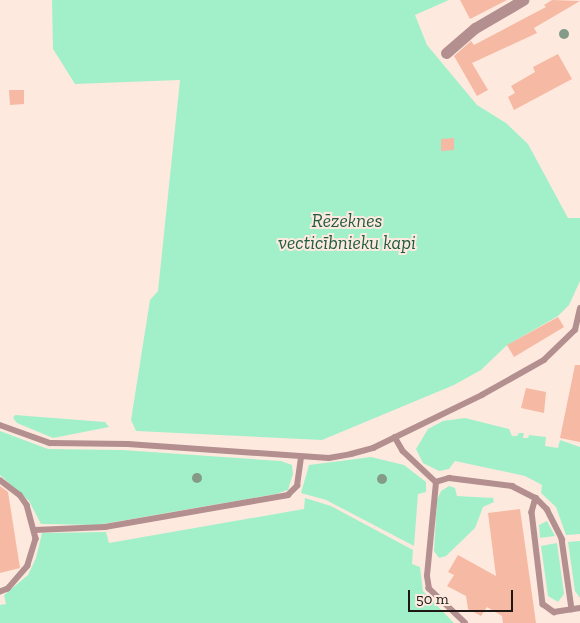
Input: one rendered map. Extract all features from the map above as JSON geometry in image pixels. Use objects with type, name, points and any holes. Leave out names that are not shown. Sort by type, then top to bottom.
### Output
[{"type":"street","points":[[446,53],[475,28],[524,0]]},
{"type":"lane","points":[[0,425],[50,443],[128,444],[301,457],[351,454],[395,437],[482,395],[544,360],[575,330],[580,309]]},
{"type":"lane","points":[[395,437],[403,451],[436,482]]},
{"type":"lane","points":[[35,530],[105,527],[288,495],[296,486],[301,457]]},
{"type":"lane","points":[[436,482],[449,478],[497,482],[536,498],[552,515],[562,539],[572,609]]},
{"type":"lane","points":[[0,480],[24,500],[35,530],[35,548],[28,566],[14,583],[0,592]]},
{"type":"lane","points":[[436,482],[429,542],[429,588],[465,623]]},
{"type":"lane","points":[[536,498],[532,512],[543,604],[554,612],[580,608]]},
{"type":"green space","name":"Rēzeknes vecticībnieku kapi","points":[[52,0],[449,0],[415,15],[427,45],[477,105],[506,123],[528,144],[568,218],[580,218],[580,281],[569,305],[558,316],[506,346],[481,370],[454,385],[322,440],[136,431],[131,420],[150,300],[158,291],[180,80],[75,84],[53,49]]},
{"type":"green space","points":[[15,415],[105,422],[109,427],[53,438],[17,423],[13,418]]},
{"type":"green space","points":[[465,418],[509,429],[512,436],[524,433],[523,438],[528,438],[529,435],[546,437],[545,446],[558,448],[560,440],[580,447],[580,534],[566,535],[556,507],[541,493],[542,485],[525,476],[455,461],[449,469],[439,471],[423,463],[416,449],[428,429],[443,421]]},
{"type":"green space","points":[[0,431],[48,449],[122,450],[281,461],[292,465],[293,474],[288,490],[276,494],[97,525],[41,524],[29,501],[0,475]]},
{"type":"green space","points":[[371,457],[404,465],[426,482],[426,492],[418,494],[414,546],[326,500],[301,493],[309,465]]},
{"type":"green space","points":[[449,486],[455,488],[457,496],[493,498],[494,502],[483,507],[475,528],[446,556],[439,558],[434,551],[437,500],[441,491]]},
{"type":"green space","points":[[305,498],[331,506],[413,550],[412,564],[420,567],[423,591],[454,623],[0,623],[0,605],[6,604],[4,595],[28,575],[36,558],[42,533],[106,532],[109,543],[304,509]]},
{"type":"green space","points":[[547,521],[555,536],[540,538],[539,525]]},
{"type":"green space","points":[[580,541],[580,598],[575,591],[568,542]]},
{"type":"green space","points":[[557,543],[564,594],[558,602],[548,596],[541,546]]},
{"type":"building","points":[[460,0],[507,0],[470,19]]},
{"type":"building","points":[[552,0],[580,1],[534,28],[537,33],[472,63],[488,90],[477,96],[454,56],[471,41],[474,45],[546,7],[544,5]]},
{"type":"building","points":[[558,54],[572,79],[514,110],[508,97],[515,93],[511,86],[535,72],[533,67]]},
{"type":"building","points":[[9,90],[24,90],[24,104],[10,105]]},
{"type":"building","points":[[454,138],[454,150],[441,151],[441,139]]},
{"type":"building","points":[[558,317],[564,327],[514,357],[507,345]]},
{"type":"building","points":[[575,365],[580,365],[580,442],[560,438]]},
{"type":"building","points":[[526,388],[546,392],[544,413],[521,408]]},
{"type":"building","points":[[0,486],[8,492],[20,568],[0,573]]},
{"type":"building","points":[[520,509],[536,623],[503,623],[502,616],[487,607],[481,616],[468,609],[466,596],[447,586],[454,575],[448,572],[458,555],[496,576],[488,513]]}]
